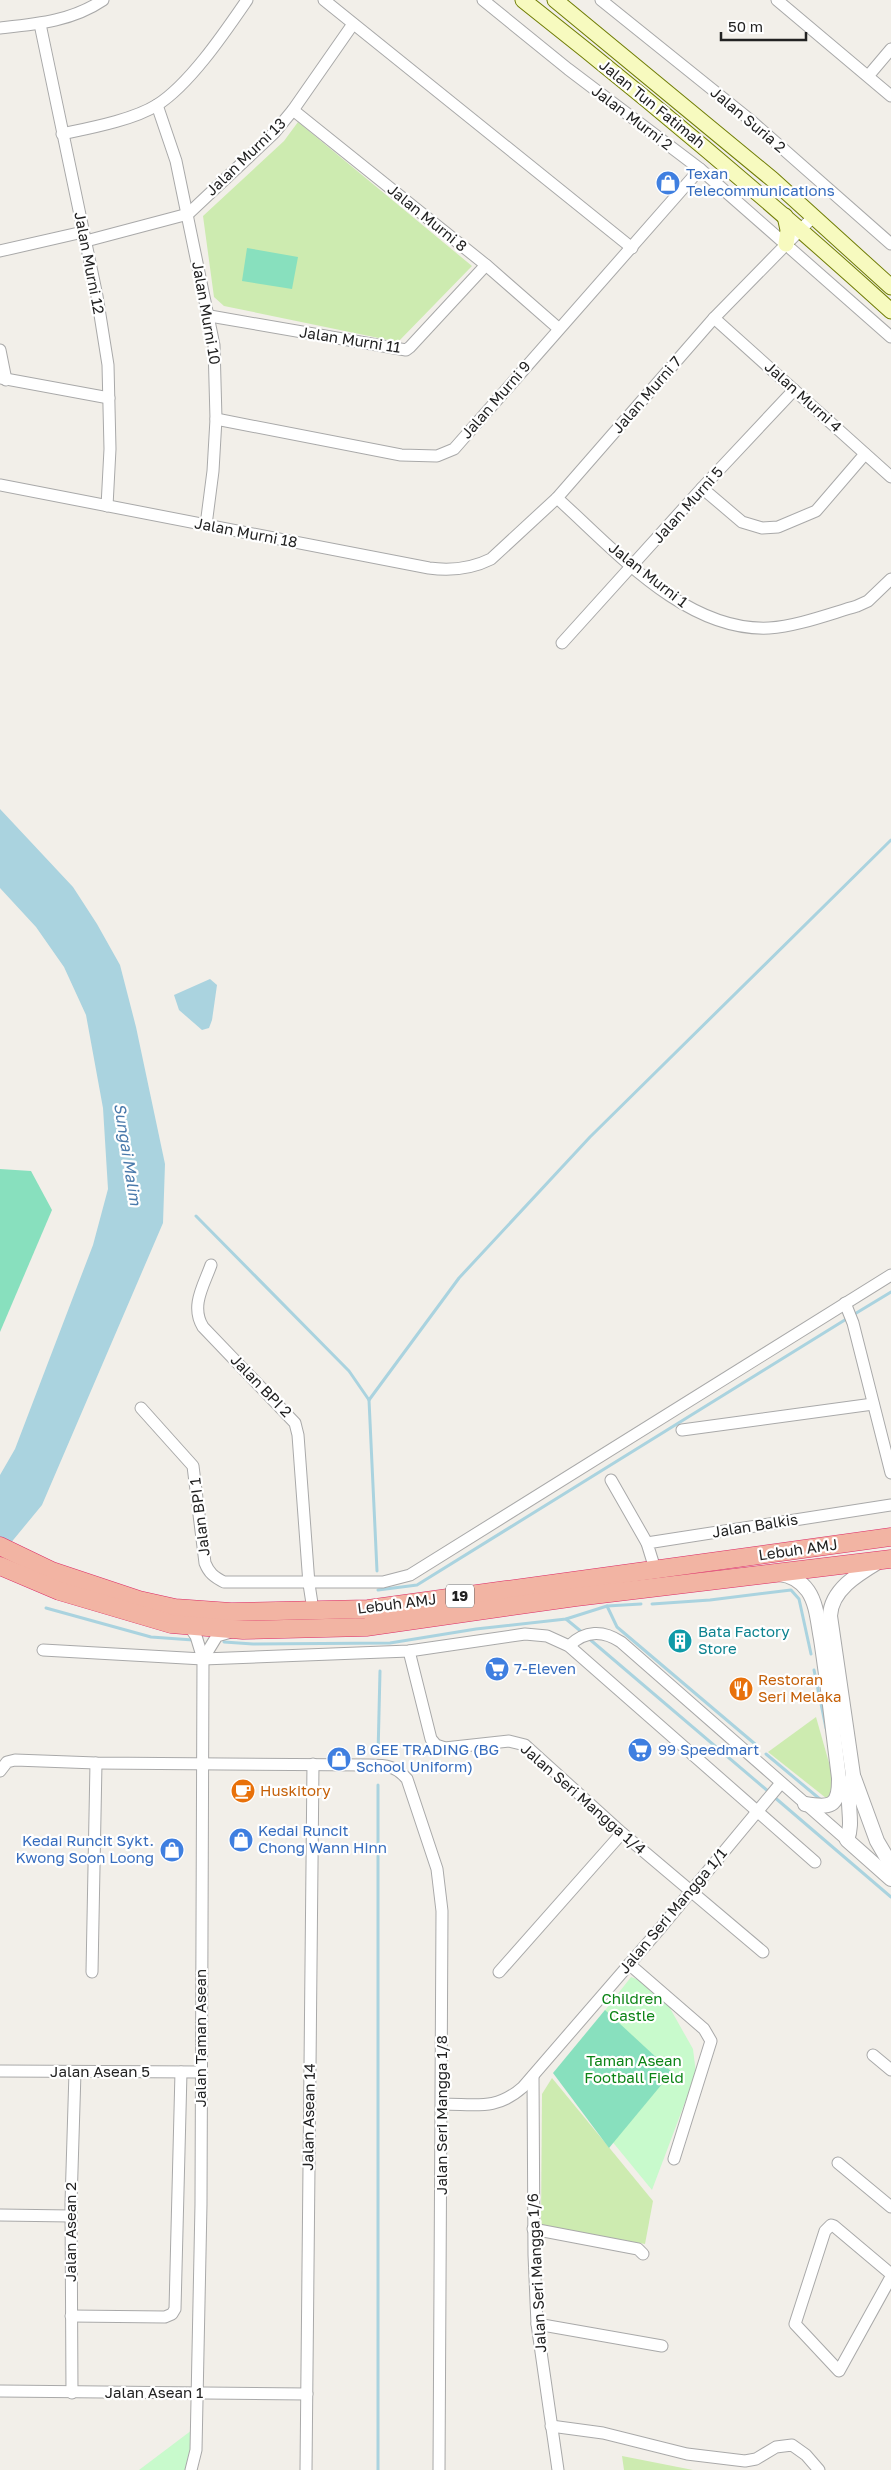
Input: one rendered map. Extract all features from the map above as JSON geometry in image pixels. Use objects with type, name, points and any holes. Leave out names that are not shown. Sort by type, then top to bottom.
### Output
[{"type":"highway","name":"Lebuh AMJ","points":[[0,1566],[30,1571],[174,1608],[232,1612],[368,1609],[891,1538]]},
{"type":"highway","name":"Lebuh AMJ","points":[[0,1546],[30,1571],[94,1603],[172,1624],[242,1630],[366,1627],[576,1597],[885,1560]]},
{"type":"main road","name":"Jalan Tun Fatimah","points":[[523,0],[678,124],[891,311]]},
{"type":"main road","name":"Jalan Tun Fatimah","points":[[555,0],[764,173],[891,287]]},
{"type":"main road","points":[[785,216],[788,230],[786,244]]},
{"type":"street","points":[[0,28],[40,24],[81,14],[103,0]]},
{"type":"street","points":[[62,134],[111,124],[157,105],[188,77],[247,0]]},
{"type":"street","points":[[324,0],[632,248]]},
{"type":"street","name":"Jalan Murni 2","points":[[483,0],[568,69],[700,169],[891,337]]},
{"type":"street","name":"Jalan Suria 2","points":[[601,0],[749,119],[891,244]]},
{"type":"street","points":[[777,0],[869,75],[891,96]]},
{"type":"street","name":"Jalan Murni 12","points":[[40,24],[108,365],[110,449],[106,506]]},
{"type":"street","name":"Jalan Murni 13","points":[[188,214],[274,133],[294,110],[353,24]]},
{"type":"street","points":[[869,75],[891,49]]},
{"type":"street","name":"Jalan Murni 10","points":[[157,105],[176,161],[188,214],[210,316],[216,366],[216,419],[213,471],[206,525]]},
{"type":"street","name":"Jalan Murni 8","points":[[294,110],[486,265],[558,328]]},
{"type":"street","name":"Jalan Murni 9","points":[[216,419],[401,455],[437,456],[454,449],[558,328],[632,248],[700,169]]},
{"type":"street","points":[[0,251],[84,237],[188,214]]},
{"type":"street","name":"Jalan Murni 7","points":[[491,559],[557,498],[714,318],[813,217]]},
{"type":"street","name":"Jalan Murni 11","points":[[210,316],[406,350],[486,265]]},
{"type":"street","name":"Jalan Murni 4","points":[[714,318],[891,477]]},
{"type":"street","points":[[0,350],[3,379],[109,398]]},
{"type":"street","name":"Jalan Murni 5","points":[[562,643],[702,488],[794,390]]},
{"type":"street","points":[[702,488],[742,522],[762,528],[778,527],[816,511],[865,454]]},
{"type":"street","name":"Jalan Murni 18","points":[[0,485],[429,568],[459,569],[481,564],[491,559]]},
{"type":"street","name":"Jalan Murni 1","points":[[557,498],[633,566],[689,608],[733,624],[753,628],[779,626],[857,606],[868,601],[891,579]]},
{"type":"street","name":"Jalan BPI 2","points":[[212,1265],[197,1303],[198,1319],[203,1327],[295,1423],[298,1435],[309,1584],[313,1610]]},
{"type":"street","name":"Jalan BPI 1","points":[[141,1408],[193,1466],[205,1563],[208,1571],[224,1582],[309,1584],[383,1582],[410,1575],[517,1510],[651,1423],[849,1313],[891,1275]]},
{"type":"street","points":[[849,1313],[891,1473]]},
{"type":"street","points":[[682,1430],[873,1404]]},
{"type":"street","points":[[611,1480],[647,1542],[655,1569]]},
{"type":"street","name":"Jalan Balkis","points":[[647,1542],[891,1505]]},
{"type":"street","points":[[847,1840],[851,1821],[849,1792],[843,1789],[846,1776],[830,1609],[848,1582],[885,1560]]},
{"type":"street","points":[[778,1574],[788,1575],[800,1584],[809,1592],[813,1602],[846,1776],[877,1841],[891,1865]]},
{"type":"street","points":[[189,1626],[196,1636],[203,1659]]},
{"type":"street","points":[[203,1659],[217,1636],[242,1630]]},
{"type":"street","points":[[569,1646],[580,1637],[597,1632],[610,1635],[620,1642],[778,1786],[805,1804],[891,1879]]},
{"type":"street","points":[[43,1650],[203,1659],[409,1651],[525,1634],[547,1636],[569,1646],[814,1862]]},
{"type":"street","name":"Jalan Seri Mangga 1/4","points":[[409,1651],[430,1739],[436,1745],[445,1748],[518,1742],[525,1745],[622,1833],[764,1952]]},
{"type":"street","name":"Jalan Taman Asean","points":[[191,2470],[196,2450],[201,2204],[203,1659]]},
{"type":"street","points":[[0,1771],[7,1762],[15,1760],[96,1763],[313,1764]]},
{"type":"street","points":[[92,1972],[96,1763]]},
{"type":"street","name":"Jalan Seri Mangga 1/8","points":[[313,1764],[390,1766],[397,1769],[407,1779],[437,1869],[440,1888],[442,2104],[439,2470]]},
{"type":"street","name":"Jalan Asean 14","points":[[306,2470],[313,1764]]},
{"type":"street","points":[[805,1804],[818,1806],[833,1804],[846,1776]]},
{"type":"street","name":"Jalan Seri Mangga 1/1","points":[[442,2104],[486,2105],[506,2101],[533,2076],[690,1890],[759,1812],[778,1786]]},
{"type":"street","points":[[499,1972],[622,1833]]},
{"type":"street","points":[[629,1964],[704,2029],[711,2041],[674,2160]]},
{"type":"street","points":[[873,2055],[891,2070]]},
{"type":"street","name":"Jalan Asean 5","points":[[0,2072],[200,2072]]},
{"type":"street","name":"Jalan Asean 2","points":[[72,2393],[71,2216],[75,2072]]},
{"type":"street","points":[[71,2316],[165,2317],[172,2314],[175,2309],[181,2072]]},
{"type":"street","name":"Jalan Seri Mangga 1/6","points":[[533,2076],[533,2229],[537,2324],[558,2470]]},
{"type":"street","points":[[838,2163],[891,2208]]},
{"type":"street","points":[[0,2214],[71,2216]]},
{"type":"street","points":[[831,2225],[834,2226],[891,2276],[839,2371],[795,2324],[825,2231],[831,2225]]},
{"type":"street","points":[[533,2229],[638,2249],[643,2254]]},
{"type":"street","points":[[537,2324],[662,2346]]},
{"type":"street","name":"Jalan Asean 1","points":[[0,2391],[307,2394]]},
{"type":"street","points":[[551,2426],[603,2433],[687,2454],[745,2461],[756,2459],[776,2447],[792,2445],[806,2454],[819,2470]]},
{"type":"green space","points":[[298,122],[472,266],[398,342],[224,306],[214,297],[203,216],[284,141]]},
{"type":"green space","points":[[247,248],[298,257],[292,289],[242,281]]},
{"type":"green space","points":[[0,1169],[31,1171],[52,1210],[0,1332]]},
{"type":"green space","points":[[816,1717],[835,1784],[830,1797],[826,1798],[768,1752]]},
{"type":"green space","name":"Taman Asean Football Field","points":[[631,1977],[658,1987],[693,2049],[696,2073],[652,2190],[556,2073]]},
{"type":"green space","points":[[605,2010],[672,2072],[609,2148],[553,2073]]},
{"type":"green space","points":[[552,2078],[653,2201],[645,2244],[541,2225],[542,2094]]},
{"type":"green space","points":[[196,2427],[191,2470],[139,2470]]},
{"type":"green space","points":[[622,2456],[693,2470],[624,2470]]},
{"type":"water","name":"Sungai Malim","points":[[0,809],[73,887],[120,965],[136,1027],[165,1164],[163,1223],[42,1505],[0,1556],[0,1475],[15,1449],[93,1245],[108,1189],[103,1108],[86,1015],[64,967],[36,927],[0,888]]},
{"type":"water","points":[[210,979],[217,985],[212,1020],[209,1028],[202,1030],[179,1010],[174,995]]},
{"type":"waterway","points":[[369,1400],[459,1278],[590,1137],[891,840]]},
{"type":"waterway","points":[[196,1216],[349,1371],[369,1400],[377,1571]]},
{"type":"waterway","points":[[853,1315],[891,1292]]},
{"type":"waterway","points":[[378,1590],[417,1585],[848,1318]]},
{"type":"waterway","points":[[652,1604],[710,1600],[791,1590],[799,1599],[811,1654]]},
{"type":"waterway","points":[[224,1642],[253,1644],[390,1643],[476,1629],[566,1619],[607,1606],[641,1604]]},
{"type":"waterway","points":[[607,1606],[617,1627],[755,1744]]},
{"type":"waterway","points":[[46,1608],[151,1637],[193,1640]]},
{"type":"waterway","points":[[566,1619],[583,1633]]},
{"type":"waterway","points":[[587,1637],[769,1792]]},
{"type":"waterway","points":[[814,1670],[826,1728]]},
{"type":"waterway","points":[[378,1755],[380,1671]]},
{"type":"waterway","points":[[766,1754],[821,1800]]},
{"type":"waterway","points":[[378,1785],[378,2470]]},
{"type":"waterway","points":[[773,1796],[891,1897]]},
{"type":"place","name":"Texan Telecommunications","points":[[668,183]]},
{"type":"place","name":"Bata Factory Store","points":[[680,1641]]},
{"type":"place","name":"7-Eleven","points":[[497,1669]]},
{"type":"place","name":"Restoran Seri Melaka","points":[[741,1689]]},
{"type":"place","name":"99 Speedmart","points":[[640,1750]]},
{"type":"place","name":"B GEE TRADING (BG School Uniform)","points":[[339,1759]]},
{"type":"place","name":"Huskitory","points":[[243,1791]]},
{"type":"place","name":"Kedai Runcit Chong Wann Hinn","points":[[241,1840]]},
{"type":"place","name":"Kedai Runcit Sykt. Kwong Soon Loong","points":[[172,1850]]},
{"type":"park label","name":"Children Castle","points":[[632,2008]]}]
